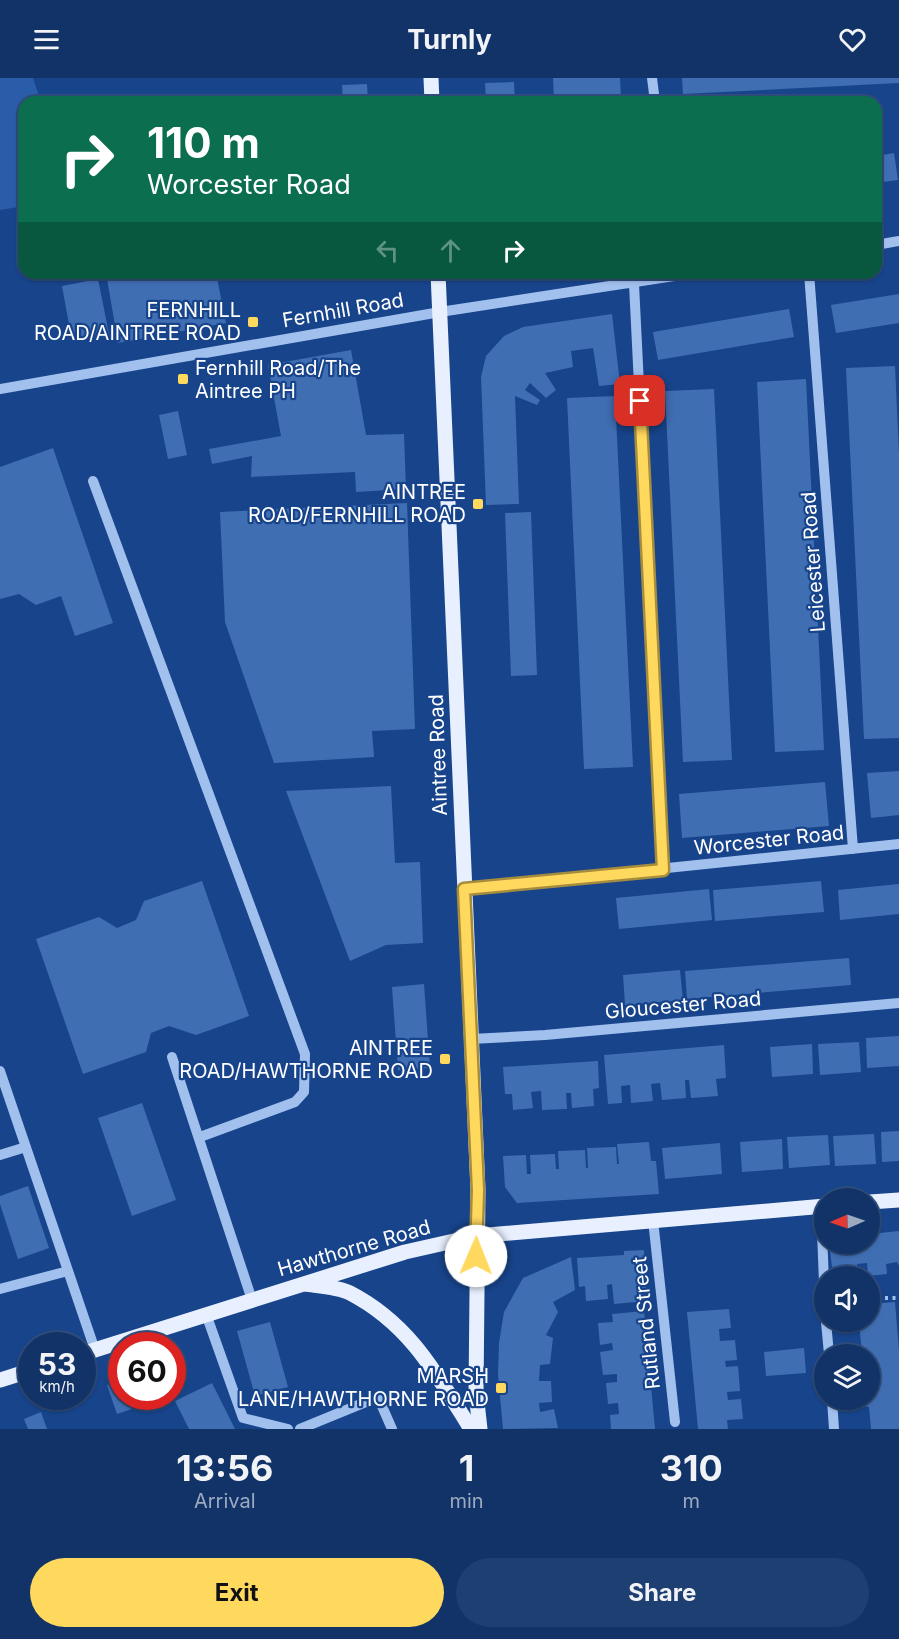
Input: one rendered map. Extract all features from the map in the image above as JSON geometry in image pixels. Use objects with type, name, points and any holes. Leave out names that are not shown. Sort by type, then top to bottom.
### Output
[{"type":"main road","points":[[431,78],[432,96]]},
{"type":"main road","name":"Aintree Road","points":[[438,279],[478,1190],[476,1393],[480,1429]]},
{"type":"main road","points":[[880,1201],[899,1200]]},
{"type":"main road","name":"Hawthorne Road","points":[[96,1350],[405,1252],[476,1236],[814,1207]]},
{"type":"main road","points":[[304,1283],[349,1292],[396,1324],[425,1356],[471,1429]]},
{"type":"main road","points":[[0,1380],[18,1374]]},
{"type":"street","points":[[652,78],[654,96]]},
{"type":"street","points":[[882,244],[899,241]]},
{"type":"street","name":"Fernhill Road","points":[[0,389],[440,312],[660,279]]},
{"type":"street","name":"Leicester Road","points":[[809,279],[853,849]]},
{"type":"street","points":[[634,284],[663,870]]},
{"type":"street","points":[[93,481],[305,1054],[304,1092],[295,1102],[200,1137]]},
{"type":"street","name":"Worcester Road","points":[[464,889],[899,844]]},
{"type":"street","name":"Gloucester Road","points":[[471,1039],[545,1035],[899,1003]]},
{"type":"street","points":[[172,1057],[252,1300]]},
{"type":"street","points":[[0,1071],[68,1271],[84,1332]]},
{"type":"street","points":[[0,1155],[26,1147]]},
{"type":"street","name":"Rutland Street","points":[[653,1220],[675,1422]]},
{"type":"street","points":[[0,1289],[68,1271]]},
{"type":"street","points":[[206,1314],[243,1418],[288,1429]]},
{"type":"street","points":[[300,1429],[378,1397],[392,1429]]},
{"type":"street","points":[[833,1410],[834,1429]]},
{"type":"path","points":[[880,1298],[899,1298]]},
{"type":"shaded area","points":[[0,78],[33,78],[39,96],[18,96],[18,207],[0,210]]},
{"type":"building","points":[[553,78],[620,78],[621,96],[554,96]]},
{"type":"building","points":[[682,78],[899,78],[899,83],[683,94]]},
{"type":"building","points":[[514,82],[515,96],[486,96],[485,83]]},
{"type":"building","points":[[367,84],[368,96],[343,96],[342,85]]},
{"type":"building","points":[[894,153],[898,180],[882,182],[882,155]]},
{"type":"building","points":[[98,279],[109,334],[72,341],[62,286]]},
{"type":"building","points":[[107,279],[217,279],[226,323],[118,343]]},
{"type":"building","points":[[899,294],[899,323],[836,333],[831,305]]},
{"type":"building","points":[[789,309],[794,337],[658,360],[653,332]]},
{"type":"building","points":[[612,314],[620,384],[599,386],[593,348],[571,351],[573,367],[545,373],[556,390],[546,398],[530,383],[525,390],[540,400],[537,405],[515,396],[519,504],[486,505],[481,377],[486,356],[504,336],[523,327]]},
{"type":"building","points":[[351,350],[366,435],[404,434],[406,489],[356,492],[355,472],[251,477],[252,456],[212,464],[209,449],[281,436],[268,365]]},
{"type":"building","points":[[895,366],[899,454],[899,738],[864,739],[846,368]]},
{"type":"building","points":[[806,379],[824,750],[775,752],[757,382]]},
{"type":"building","points":[[714,389],[732,760],[683,762],[665,391]]},
{"type":"building","points":[[615,396],[633,767],[584,769],[567,398]]},
{"type":"building","points":[[178,411],[187,455],[168,459],[159,415]]},
{"type":"building","points":[[53,448],[113,623],[75,636],[61,596],[36,605],[19,594],[0,599],[0,467]]},
{"type":"building","points":[[407,503],[415,729],[372,731],[374,757],[274,763],[225,622],[220,512]]},
{"type":"building","points":[[531,512],[537,675],[511,676],[505,513]]},
{"type":"building","points":[[899,771],[899,815],[871,818],[867,773]]},
{"type":"building","points":[[825,782],[829,826],[682,838],[679,794]]},
{"type":"building","points":[[391,786],[395,863],[420,862],[423,943],[386,945],[350,961],[286,791]]},
{"type":"building","points":[[202,881],[249,1016],[196,1035],[169,1026],[151,1033],[146,1052],[83,1074],[36,939],[99,917],[117,928],[136,920],[144,901]]},
{"type":"building","points":[[821,881],[824,912],[715,921],[713,890]]},
{"type":"building","points":[[899,884],[899,914],[840,920],[838,890]]},
{"type":"building","points":[[709,889],[712,920],[619,929],[616,898]]},
{"type":"building","points":[[849,958],[851,985],[687,999],[685,971]]},
{"type":"building","points":[[680,970],[683,1000],[625,1005],[623,975]]},
{"type":"building","points":[[424,984],[430,1068],[398,1070],[392,987]]},
{"type":"building","points":[[899,1036],[899,1066],[867,1068],[866,1038]]},
{"type":"building","points":[[859,1042],[861,1072],[820,1075],[818,1044]]},
{"type":"building","points":[[812,1044],[813,1074],[772,1077],[770,1047]]},
{"type":"building","points":[[724,1045],[726,1078],[716,1079],[718,1096],[691,1098],[689,1080],[685,1080],[686,1098],[662,1100],[660,1083],[651,1084],[653,1101],[631,1103],[630,1085],[621,1086],[622,1103],[608,1104],[604,1055]]},
{"type":"building","points":[[598,1061],[599,1088],[593,1089],[594,1106],[572,1108],[571,1093],[566,1093],[567,1109],[542,1110],[541,1091],[531,1092],[533,1108],[513,1110],[512,1094],[505,1094],[503,1067]]},
{"type":"building","points":[[142,1103],[176,1200],[132,1216],[98,1118]]},
{"type":"building","points":[[899,1131],[899,1161],[882,1162],[881,1132]]},
{"type":"building","points":[[874,1134],[876,1164],[835,1166],[833,1136]]},
{"type":"building","points":[[828,1135],[830,1165],[789,1168],[787,1137]]},
{"type":"building","points":[[782,1139],[783,1169],[742,1172],[740,1142]]},
{"type":"building","points":[[649,1142],[651,1161],[656,1161],[659,1194],[517,1203],[505,1187],[503,1156],[526,1155],[527,1174],[531,1174],[530,1155],[555,1154],[556,1169],[559,1169],[558,1151],[585,1150],[586,1168],[588,1168],[587,1148],[616,1147],[617,1164],[619,1164],[617,1144]]},
{"type":"building","points":[[720,1143],[722,1174],[665,1179],[662,1148]]},
{"type":"building","points":[[28,1186],[49,1248],[18,1259],[0,1204],[0,1196]]},
{"type":"building","points":[[899,1231],[899,1266],[897,1262],[886,1264],[887,1274],[880,1275],[880,1266],[867,1266],[867,1263],[857,1264],[857,1266],[832,1266],[830,1254],[880,1254],[880,1233]]},
{"type":"building","points":[[644,1250],[647,1301],[614,1304],[612,1284],[607,1285],[608,1299],[586,1301],[585,1286],[579,1287],[577,1258],[624,1255],[624,1251]]},
{"type":"building","points":[[571,1257],[575,1290],[553,1302],[558,1312],[546,1335],[553,1338],[550,1364],[540,1365],[539,1381],[551,1381],[552,1402],[539,1403],[540,1412],[554,1409],[558,1428],[503,1429],[498,1375],[499,1343],[504,1312],[523,1278]]},
{"type":"building","points":[[895,1302],[899,1351],[899,1429],[871,1429],[869,1410],[880,1410],[880,1344],[861,1344],[860,1332],[880,1332],[880,1303]]},
{"type":"building","points":[[729,1309],[731,1328],[719,1329],[720,1341],[735,1340],[737,1360],[725,1361],[726,1367],[738,1366],[740,1391],[727,1392],[728,1400],[741,1399],[743,1419],[727,1420],[728,1429],[698,1429],[687,1312]]},
{"type":"building","points":[[644,1311],[655,1429],[611,1429],[610,1415],[619,1414],[618,1403],[608,1404],[606,1383],[617,1382],[617,1374],[603,1375],[600,1352],[613,1350],[612,1343],[600,1345],[598,1323],[613,1322],[612,1314]]},
{"type":"building","points":[[270,1322],[288,1387],[255,1396],[237,1331]]},
{"type":"building","points":[[804,1348],[806,1373],[766,1376],[764,1352]]},
{"type":"building","points":[[212,1383],[235,1429],[189,1429],[180,1410],[186,1410],[186,1396]]},
{"type":"building","points":[[116,1410],[129,1410],[117,1414]]},
{"type":"building","points":[[41,1412],[47,1429],[28,1429],[24,1419]]},
{"type":"place","name":"FERNHILL ROAD/AINTREE ROAD","points":[[253,322]]},
{"type":"place","name":"Fernhill Road/The Aintree PH","points":[[183,379]]},
{"type":"place","name":"AINTREE ROAD/FERNHILL ROAD","points":[[478,504]]},
{"type":"place","name":"AINTREE ROAD/HAWTHORNE ROAD","points":[[445,1059]]},
{"type":"place","name":"MARSH LANE/HAWTHORNE ROAD","points":[[501,1388]]},
{"type":"route","points":[[476,1256],[478,1190],[464,889],[663,870],[640,401]]}]
